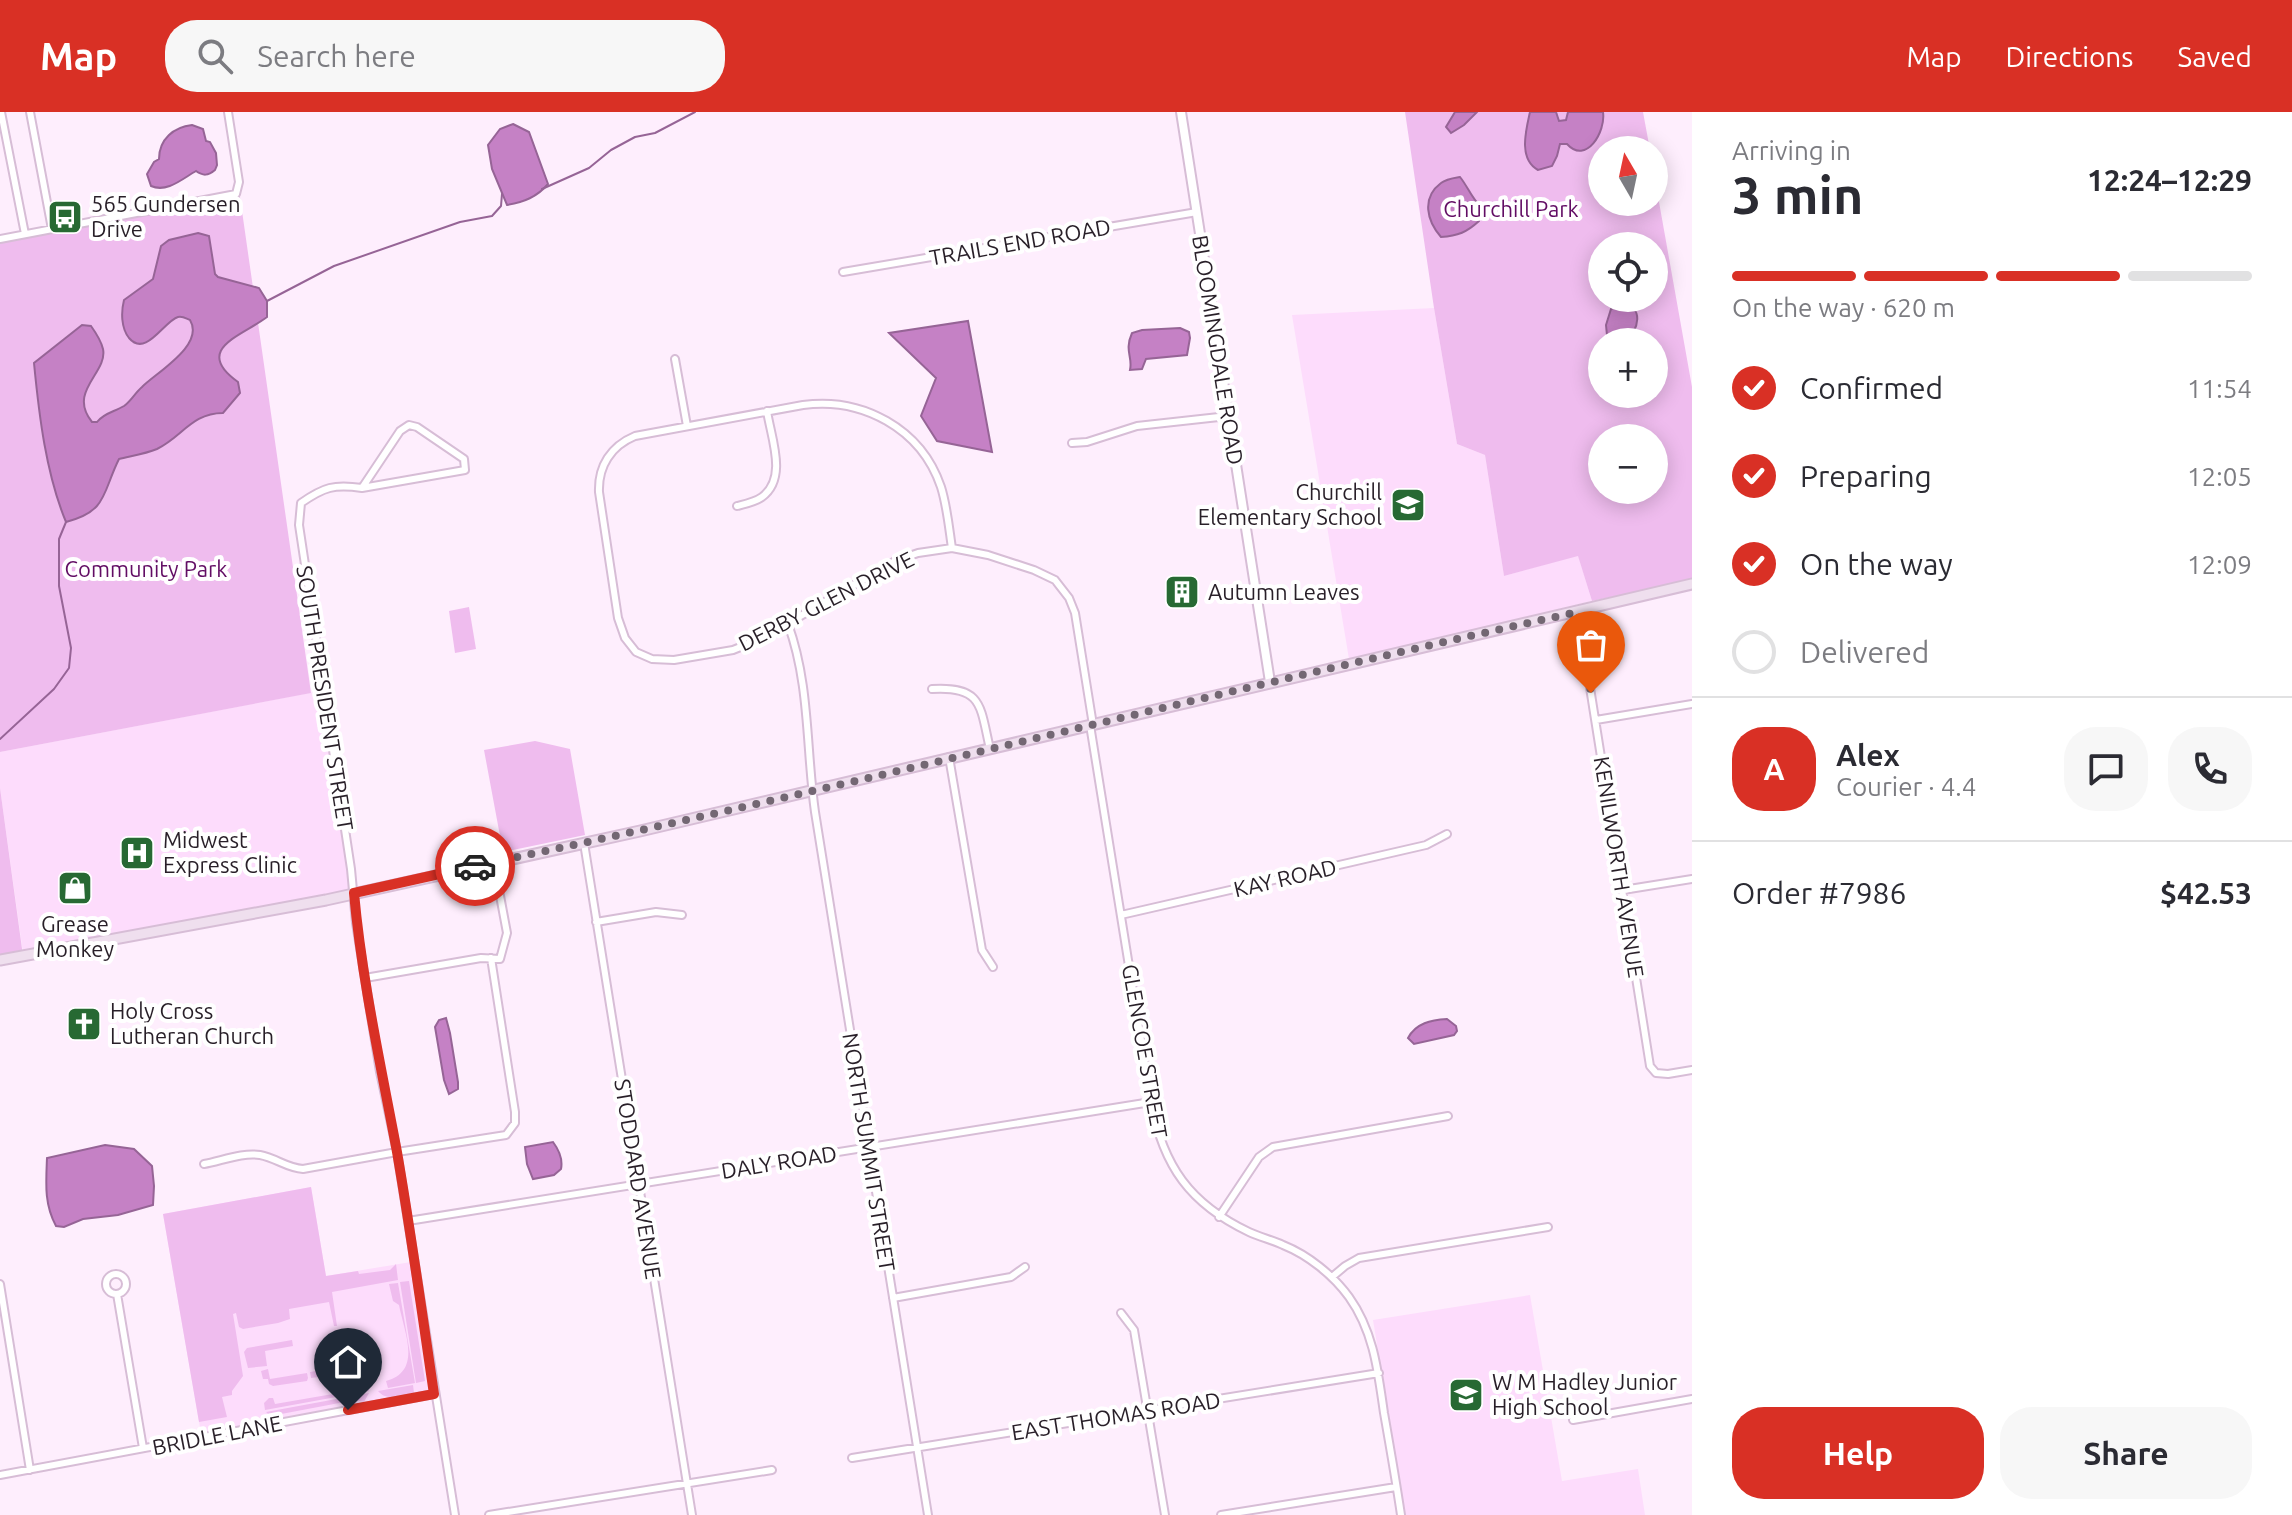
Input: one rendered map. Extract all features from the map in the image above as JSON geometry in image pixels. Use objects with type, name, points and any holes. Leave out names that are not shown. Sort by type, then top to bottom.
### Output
[{"type":"main road","points":[[0,960],[326,900],[584,843],[1692,584]]},
{"type":"street","points":[[1,112],[25,234]]},
{"type":"street","points":[[30,112],[52,229]]},
{"type":"street","points":[[0,239],[232,196],[238,192],[239,182],[228,112]]},
{"type":"street","name":"BLOOMINGDALE ROAD","points":[[1181,112],[1270,682]]},
{"type":"street","name":"TRAILS END ROAD","points":[[843,272],[1197,212]]},
{"type":"street","points":[[675,359],[687,426],[812,403],[863,409],[897,426],[922,452],[937,476],[952,548]]},
{"type":"street","points":[[737,506],[760,500],[775,480],[776,466],[767,411]]},
{"type":"street","points":[[1072,443],[1087,442],[1137,426],[1228,416]]},
{"type":"street","points":[[409,425],[417,427],[464,459],[465,470],[362,488],[400,431],[409,425]]},
{"type":"street","name":"DERBY GLEN DRIVE","points":[[687,426],[642,434],[624,441],[607,456],[599,481],[618,618],[625,638],[640,655],[674,660],[733,650],[754,643],[895,561],[918,553],[952,548],[988,555],[1055,580]]},
{"type":"street","name":"SOUTH PRESIDENT STREET","points":[[362,488],[331,486],[318,491],[301,503],[299,525],[365,978],[397,1152],[455,1515]]},
{"type":"street","name":"GLENCOE STREET","points":[[1055,580],[1069,598],[1075,613],[1158,1134],[1173,1169],[1195,1197],[1219,1217],[1297,1251],[1332,1277],[1365,1322],[1379,1373],[1401,1515]]},
{"type":"street","name":"KENILWORTH AVENUE","points":[[1578,612],[1650,1066],[1656,1073],[1692,1070]]},
{"type":"street","name":"NORTH SUMMIT STREET","points":[[788,624],[800,659],[806,698],[812,790],[928,1515]]},
{"type":"street","points":[[932,689],[954,688],[970,695],[979,706],[990,749]]},
{"type":"street","points":[[1596,720],[1692,704]]},
{"type":"street","points":[[949,757],[982,950],[993,967]]},
{"type":"street","name":"KAY ROAD","points":[[1121,915],[1426,845],[1447,834]]},
{"type":"street","name":"STODDARD AVENUE","points":[[584,843],[692,1515]]},
{"type":"street","points":[[1623,890],[1692,879]]},
{"type":"street","points":[[365,978],[481,958],[500,959],[507,933],[498,885]]},
{"type":"street","points":[[596,922],[656,912],[682,915]]},
{"type":"street","points":[[204,1164],[255,1155],[303,1169],[506,1135],[515,1123],[491,958]]},
{"type":"street","name":"DALY ROAD","points":[[408,1221],[1151,1102]]},
{"type":"street","points":[[1219,1217],[1259,1157],[1273,1147],[1448,1116]]},
{"type":"street","points":[[1332,1277],[1359,1258],[1548,1227]]},
{"type":"street","points":[[893,1298],[1011,1277],[1025,1267]]},
{"type":"street","points":[[0,1284],[30,1470]]},
{"type":"street","points":[[117,1294],[143,1448]]},
{"type":"street","points":[[1121,1313],[1134,1330],[1165,1515]]},
{"type":"street","name":"EAST THOMAS ROAD","points":[[852,1458],[1379,1373]]},
{"type":"street","name":"BRIDLE LANE","points":[[0,1475],[434,1394]]},
{"type":"street","points":[[1573,1420],[1692,1399]]},
{"type":"street","points":[[489,1515],[772,1470]]},
{"type":"street","points":[[1221,1515],[1396,1487]]},
{"type":"shaded area","points":[[1455,112],[1477,112],[1451,133],[1446,127]]},
{"type":"shaded area","points":[[1530,112],[1556,112],[1559,121],[1566,120],[1568,112],[1603,112],[1598,136],[1588,136],[1588,148],[1581,151],[1560,144],[1552,166],[1538,170],[1532,165],[1526,152]]},
{"type":"shaded area","points":[[513,124],[529,132],[548,184],[530,198],[507,205],[492,169],[488,145],[500,129]]},
{"type":"shaded area","points":[[192,125],[203,129],[206,141],[210,142],[216,153],[215,170],[206,175],[196,171],[163,188],[151,186],[147,174],[159,159],[165,140],[179,128]]},
{"type":"shaded area","points":[[1460,177],[1480,206],[1479,221],[1462,233],[1441,237],[1432,224],[1429,202],[1435,189],[1443,182]]},
{"type":"shaded area","points":[[198,233],[209,236],[218,277],[259,288],[267,301],[267,317],[235,337],[220,352],[220,361],[225,371],[238,382],[240,393],[223,413],[195,421],[157,449],[119,459],[97,506],[80,518],[66,522],[48,464],[34,363],[82,325],[91,326],[101,343],[103,358],[86,392],[86,411],[92,422],[97,422],[124,406],[177,357],[191,339],[193,329],[190,320],[178,317],[148,341],[135,343],[126,334],[123,325],[124,300],[153,279],[161,246],[169,240]]},
{"type":"shaded area","name":"Churchill Elementary School","points":[[1434,308],[1457,444],[1485,455],[1504,576],[1578,555],[1592,601],[1349,659],[1292,315]]},
{"type":"shaded area","points":[[1610,312],[1637,314],[1635,328],[1606,328]]},
{"type":"shaded area","points":[[968,321],[992,452],[937,441],[921,416],[936,378],[889,333]]},
{"type":"shaded area","points":[[1180,328],[1189,332],[1187,355],[1146,359],[1142,369],[1130,370],[1132,333]]},
{"type":"shaded area","points":[[320,691],[351,890],[23,953],[0,788],[0,752]]},
{"type":"shaded area","points":[[446,1018],[458,1082],[458,1089],[449,1094],[435,1027],[439,1020]]},
{"type":"shaded area","points":[[1447,1019],[1456,1026],[1454,1035],[1414,1044],[1408,1038],[1424,1023]]},
{"type":"shaded area","points":[[553,1142],[560,1155],[561,1169],[554,1175],[533,1179],[525,1147]]},
{"type":"shaded area","points":[[105,1145],[134,1149],[152,1166],[153,1205],[118,1215],[83,1219],[64,1227],[56,1226],[48,1201],[47,1158]]},
{"type":"shaded area","points":[[311,1187],[326,1276],[411,1262],[430,1390],[201,1433],[163,1214]]},
{"type":"shaded area","name":"W M Hadley Junior High School","points":[[1530,1295],[1562,1481],[1638,1469],[1645,1515],[1405,1515],[1373,1320]]},
{"type":"green space","name":"Churchill Park","points":[[1405,112],[1643,112],[1647,136],[1588,136],[1588,216],[1661,216],[1664,232],[1588,232],[1588,312],[1668,312],[1668,252],[1692,387],[1692,580],[1592,601],[1578,556],[1504,576],[1485,455],[1457,444]]},
{"type":"green space","name":"Community Park","points":[[240,197],[311,693],[0,752],[0,241]]},
{"type":"green space","points":[[469,607],[476,649],[455,653],[449,611]]},
{"type":"green space","points":[[535,741],[570,749],[585,835],[503,852],[484,750]]},
{"type":"green space","points":[[0,788],[23,956],[0,960]]},
{"type":"green space","points":[[311,1187],[326,1276],[390,1270],[396,1264],[398,1280],[332,1292],[337,1326],[334,1326],[329,1302],[289,1309],[290,1319],[243,1329],[239,1327],[236,1313],[233,1314],[243,1376],[232,1395],[222,1397],[227,1417],[199,1422],[163,1214]]},
{"type":"green space","points":[[409,1281],[425,1381],[416,1383],[400,1282]]},
{"type":"green space","points":[[398,1283],[415,1383],[388,1388],[386,1381],[397,1376],[408,1360],[407,1338],[399,1305],[393,1301],[389,1284]]},
{"type":"green space","points":[[292,1340],[293,1346],[265,1351],[267,1366],[248,1368],[244,1352],[247,1348]]},
{"type":"green space","points":[[364,1363],[364,1367],[350,1369],[350,1373],[311,1378],[310,1372]]},
{"type":"green space","points":[[268,1369],[270,1379],[307,1373],[308,1378],[307,1381],[273,1386],[268,1379],[263,1379],[261,1371]]},
{"type":"green space","points":[[357,1382],[366,1385],[369,1391],[265,1410],[264,1403],[269,1398],[273,1398],[275,1404],[356,1390]]},
{"type":"green space","points":[[413,1385],[414,1393],[400,1396],[390,1397],[378,1391]]},
{"type":"green space","points":[[369,1393],[364,1402],[355,1400],[276,1415],[279,1418],[273,1418],[266,1412]]},
{"type":"waterway","points":[[542,189],[589,168],[611,150],[635,137],[655,133],[695,112]]},
{"type":"waterway","points":[[267,301],[334,266],[460,222],[492,216],[501,206],[502,194]]},
{"type":"waterway","points":[[0,739],[54,689],[69,668],[71,648],[59,586],[59,539],[66,522]]},
{"type":"way so far","points":[[475,866],[640,831],[1578,612],[1591,693]]},
{"type":"place","name":"565 Gundersen Drive","points":[[65,217]]},
{"type":"place","name":"Churchill Elementary School","points":[[1408,505]]},
{"type":"place","name":"Autumn Leaves","points":[[1182,592]]},
{"type":"place","name":"Midwest Express Clinic","points":[[137,853]]},
{"type":"place","name":"Grease Monkey","points":[[75,888]]},
{"type":"place","name":"Holy Cross Lutheran Church","points":[[84,1024]]},
{"type":"place","name":"W M Hadley Junior High School","points":[[1466,1395]]},
{"type":"route","points":[[348,1410],[434,1394],[397,1152],[380,1072],[356,923],[354,893],[475,866]]}]
